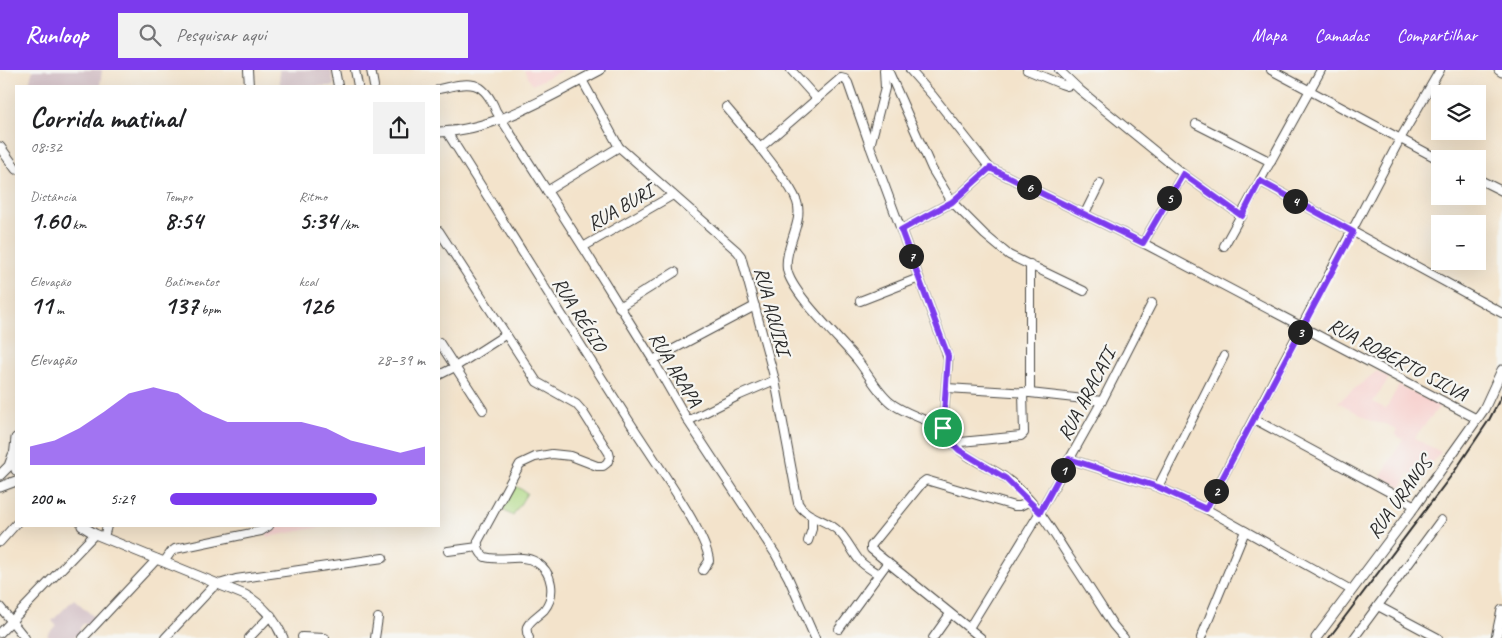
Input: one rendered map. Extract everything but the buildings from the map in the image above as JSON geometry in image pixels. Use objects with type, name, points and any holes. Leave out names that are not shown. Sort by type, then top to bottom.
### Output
[{"type":"main road","points":[[443,132],[479,126],[502,119],[600,70]]},
{"type":"main road","points":[[1498,70],[1502,72]]},
{"type":"main road","points":[[0,147],[15,168]]},
{"type":"main road","name":"RUA URANOS","points":[[1316,638],[1415,506],[1477,419],[1502,370]]},
{"type":"main road","points":[[0,475],[10,466],[15,448]]},
{"type":"main road","points":[[0,475],[15,471]]},
{"type":"main road","points":[[2,486],[15,481]]},
{"type":"main road","points":[[2,486],[15,489]]},
{"type":"main road","points":[[84,527],[95,534],[254,600],[271,615],[283,638]]},
{"type":"main road","points":[[1496,638],[1502,610]]},
{"type":"street","points":[[248,70],[249,85]]},
{"type":"street","points":[[335,70],[338,85]]},
{"type":"street","points":[[355,70],[358,85]]},
{"type":"street","points":[[371,70],[374,85]]},
{"type":"street","points":[[791,70],[817,99]]},
{"type":"street","points":[[870,146],[885,88],[884,70]]},
{"type":"street","points":[[888,70],[932,169],[952,202],[973,224],[1009,255],[1084,290]]},
{"type":"street","name":"RUA ROBERTO SILVA","points":[[910,70],[990,168],[1143,243],[1477,419]]},
{"type":"street","points":[[1027,70],[1061,84],[1073,84]]},
{"type":"street","points":[[1059,70],[1073,84],[1183,174],[1242,216]]},
{"type":"street","points":[[1270,70],[1431,155]]},
{"type":"street","points":[[1224,246],[1321,70]]},
{"type":"street","points":[[1206,509],[1353,232],[1400,139],[1440,70]]},
{"type":"street","points":[[760,148],[841,78],[845,79],[948,356],[943,428],[951,442],[977,462],[1005,478],[1040,512],[1113,625],[1124,638]]},
{"type":"street","name":"RUA AQUIRI","points":[[582,80],[619,147],[737,251],[744,262],[775,380],[796,497],[800,508],[836,529],[860,561],[878,574]]},
{"type":"street","name":"RUA ARAPA","points":[[440,89],[463,83],[473,84],[488,94],[496,111],[653,360],[688,421],[776,555],[788,577],[815,638]]},
{"type":"street","points":[[726,107],[784,179],[798,203],[798,216],[786,262],[789,277],[795,287],[818,317],[852,354],[887,399],[895,406],[943,428]]},
{"type":"street","points":[[1196,124],[1270,162]]},
{"type":"street","name":"RUA RÉGIO","points":[[443,132],[688,512],[708,549],[709,561],[703,570]]},
{"type":"street","points":[[547,191],[619,147]]},
{"type":"street","points":[[901,230],[952,202],[990,168]]},
{"type":"street","points":[[1143,243],[1183,174]]},
{"type":"street","points":[[1260,181],[1502,313]]},
{"type":"street","points":[[1084,213],[1100,183]]},
{"type":"street","points":[[1486,183],[1502,191]]},
{"type":"street","name":"RUA BURI","points":[[583,247],[673,195]]},
{"type":"street","points":[[440,233],[537,382],[569,399],[583,412],[608,450],[610,457],[607,463],[597,466],[571,456],[552,454],[535,457],[520,464],[478,541],[481,554],[488,558],[522,558],[533,560],[538,563],[549,577],[551,596],[544,610],[528,626],[526,633],[529,638]]},
{"type":"street","points":[[951,442],[1021,436],[1024,432],[1030,264]]},
{"type":"street","points":[[619,306],[675,272]]},
{"type":"street","points":[[860,301],[919,278]]},
{"type":"street","name":"RUA ARACATI","points":[[968,628],[1040,512],[1102,401],[1152,303]]},
{"type":"street","points":[[653,360],[756,306]]},
{"type":"street","points":[[440,374],[505,335]]},
{"type":"street","points":[[440,344],[483,410]]},
{"type":"street","points":[[1158,487],[1224,356]]},
{"type":"street","points":[[688,421],[740,394],[775,380]]},
{"type":"street","points":[[947,388],[1026,392],[1102,401]]},
{"type":"street","points":[[1254,420],[1415,506]]},
{"type":"street","points":[[1069,459],[1158,487],[1206,509],[1352,590]]},
{"type":"street","points":[[982,638],[871,549],[871,546],[926,480],[1014,506],[1020,506],[1030,501]]},
{"type":"street","points":[[808,541],[812,529],[812,516]]},
{"type":"street","points":[[1354,638],[1441,520]]},
{"type":"street","points":[[0,542],[15,525]]},
{"type":"street","points":[[104,537],[107,527]]},
{"type":"street","points":[[83,638],[160,561],[175,549],[261,531],[267,527]]},
{"type":"street","points":[[1201,638],[1245,531]]},
{"type":"street","points":[[0,633],[95,534]]},
{"type":"street","points":[[448,551],[478,547]]},
{"type":"street","points":[[165,638],[209,591],[219,584],[236,579],[383,558]]},
{"type":"street","points":[[839,629],[888,562]]},
{"type":"street","points":[[1378,606],[1438,638]]},
{"type":"street","points":[[0,607],[25,638]]},
{"type":"street","points":[[933,638],[950,614]]},
{"type":"street","points":[[249,638],[271,615]]},
{"type":"street","points":[[375,638],[378,618]]},
{"type":"street","points":[[302,637],[325,638]]},
{"type":"shaded area","points":[[33,70],[102,70],[100,85],[28,85]]},
{"type":"shaded area","points":[[279,70],[331,70],[334,85],[280,85]]},
{"type":"shaded area","points":[[524,70],[563,70],[532,85]]},
{"type":"shaded area","points":[[1377,371],[1389,378],[1373,402],[1386,409],[1399,385],[1440,406],[1414,438],[1441,452],[1420,478],[1409,473],[1401,487],[1381,476],[1403,439],[1395,435],[1397,430],[1386,424],[1373,422],[1338,402]]},
{"type":"shaded area","points":[[273,527],[321,527],[268,537],[267,533]]},
{"type":"shaded area","points":[[74,599],[94,617],[87,624],[83,624],[74,638],[50,638],[47,635],[56,625],[52,621]]},
{"type":"green space","points":[[516,486],[527,493],[513,516],[501,509]]},
{"type":"railway","points":[[1329,638],[1454,472],[1489,420],[1502,395]]},
{"type":"route","points":[[990,168],[1143,243],[1183,174],[1242,216],[1260,181],[1353,232],[1206,509],[1158,487],[1069,459],[1040,512],[1005,478],[959,450],[951,442],[943,428],[948,356],[901,230],[952,202],[990,168]]}]
